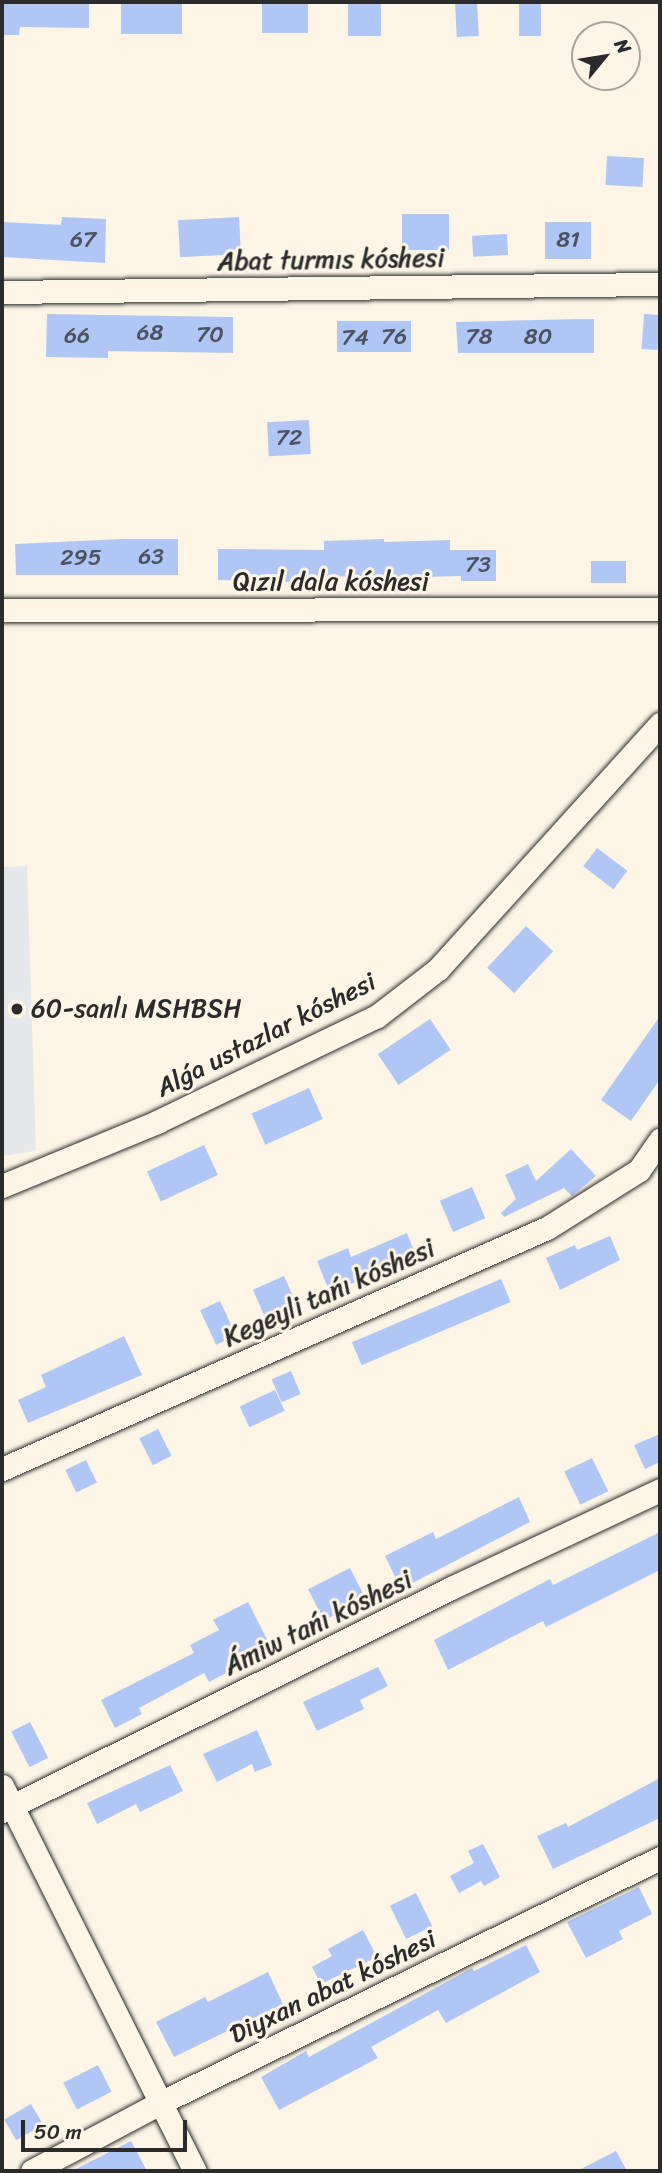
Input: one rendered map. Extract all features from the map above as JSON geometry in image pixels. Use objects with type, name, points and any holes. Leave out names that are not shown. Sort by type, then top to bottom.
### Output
[{"type":"street","name":"Abat turmıs kóshesi","points":[[2,292],[660,285]]},
{"type":"street","name":"Qızıl dala kóshesi","points":[[2,610],[660,609]]},
{"type":"street","name":"Alǵa ustazlar kóshesi","points":[[2,1186],[157,1122],[377,1016],[438,969],[660,724]]},
{"type":"street","name":"Kegeyli tańı kóshesi","points":[[2,1469],[547,1228],[639,1170],[660,1140]]},
{"type":"street","name":"Ámiw tańı kóshesi","points":[[5,1801],[660,1490]]},
{"type":"street","points":[[5,1801],[162,2102],[195,2171]]},
{"type":"street","name":"Diyxan abat kóshesi","points":[[32,2171],[162,2102],[660,1858]]},
{"type":"shaded area","name":"60-sanlı MSHBSH","points":[[27,866],[36,1151],[2,1156],[2,867]]},
{"type":"building","points":[[2,2],[89,2],[89,28],[20,27],[19,35],[2,35]]},
{"type":"building","points":[[121,2],[182,2],[182,34],[121,34]]},
{"type":"building","points":[[262,2],[308,2],[308,33],[262,33]]},
{"type":"building","points":[[348,2],[381,2],[381,36],[348,36]]},
{"type":"building","points":[[477,2],[479,36],[457,37],[455,3]]},
{"type":"building","points":[[519,2],[541,2],[541,36],[519,36]]},
{"type":"building","points":[[607,156],[644,158],[642,187],[605,185]]},
{"type":"building","points":[[402,214],[449,214],[449,250],[402,250]]},
{"type":"building","points":[[62,217],[106,219],[105,263],[2,257],[2,222],[61,225]]},
{"type":"building","points":[[239,217],[241,254],[180,257],[178,220]]},
{"type":"building","points":[[545,222],[591,222],[591,259],[545,259]]},
{"type":"building","points":[[507,234],[508,255],[473,257],[472,236]]},
{"type":"building","points":[[47,314],[233,317],[233,353],[108,351],[108,358],[46,357]]},
{"type":"building","points":[[644,314],[660,315],[658,350],[642,349]]},
{"type":"building","points":[[594,319],[594,353],[458,353],[456,322]]},
{"type":"building","points":[[337,321],[411,321],[411,352],[337,352]]},
{"type":"building","points":[[309,420],[311,454],[269,456],[267,422]]},
{"type":"building","points":[[178,539],[178,575],[16,575],[15,544]]},
{"type":"building","points":[[384,539],[384,542],[450,540],[450,550],[496,550],[496,581],[461,581],[461,576],[392,578],[392,575],[294,578],[294,582],[218,580],[218,549],[324,550],[324,541]]},
{"type":"building","points":[[591,561],[626,561],[626,583],[591,583]]},
{"type":"building","points":[[597,848],[627,871],[614,889],[583,866]]},
{"type":"building","points":[[526,926],[553,951],[514,993],[487,968]]},
{"type":"building","points":[[660,1016],[660,1079],[631,1121],[601,1100]]},
{"type":"building","points":[[430,1019],[451,1050],[398,1085],[378,1054]]},
{"type":"building","points":[[309,1088],[323,1119],[265,1145],[251,1114]]},
{"type":"building","points":[[204,1145],[218,1175],[161,1202],[147,1172]]},
{"type":"building","points":[[571,1149],[596,1176],[572,1196],[564,1188],[504,1217],[501,1213],[516,1199],[505,1175],[528,1164],[536,1181]]},
{"type":"building","points":[[472,1187],[485,1218],[453,1232],[440,1201]]},
{"type":"building","points":[[407,1233],[416,1256],[330,1293],[317,1261],[348,1248],[351,1257]]},
{"type":"building","points":[[610,1236],[620,1260],[560,1290],[546,1258],[575,1245],[577,1250]]},
{"type":"building","points":[[284,1276],[298,1307],[267,1321],[253,1290]]},
{"type":"building","points":[[501,1279],[511,1302],[362,1365],[352,1342]]},
{"type":"building","points":[[220,1301],[236,1335],[216,1345],[200,1310]]},
{"type":"building","points":[[124,1336],[142,1375],[28,1423],[18,1400],[46,1387],[41,1375]]},
{"type":"building","points":[[291,1371],[301,1394],[281,1402],[272,1379]]},
{"type":"building","points":[[275,1390],[285,1411],[249,1427],[240,1406]]},
{"type":"building","points":[[158,1429],[172,1456],[153,1465],[139,1439]]},
{"type":"building","points":[[660,1434],[660,1462],[645,1469],[634,1445]]},
{"type":"building","points":[[592,1458],[608,1491],[580,1505],[564,1472]]},
{"type":"building","points":[[86,1460],[97,1482],[76,1493],[65,1470]]},
{"type":"building","points":[[519,1497],[530,1522],[401,1589],[385,1556],[433,1532],[436,1539]]},
{"type":"building","points":[[660,1532],[660,1570],[546,1627],[543,1621],[448,1670],[434,1640],[550,1579],[553,1585]]},
{"type":"building","points":[[350,1568],[366,1599],[324,1621],[308,1589]]},
{"type":"building","points":[[248,1602],[272,1649],[209,1682],[204,1673],[139,1708],[142,1714],[115,1728],[101,1700],[194,1653],[190,1645],[219,1630],[213,1620]]},
{"type":"building","points":[[378,1667],[388,1686],[360,1700],[364,1709],[317,1731],[303,1702]]},
{"type":"building","points":[[30,1722],[48,1758],[29,1767],[11,1732]]},
{"type":"building","points":[[257,1730],[272,1765],[255,1772],[252,1764],[217,1782],[203,1754]]},
{"type":"building","points":[[170,1765],[183,1791],[140,1812],[136,1804],[97,1824],[87,1803]]},
{"type":"building","points":[[660,1778],[660,1818],[553,1869],[537,1836],[566,1823],[568,1827]]},
{"type":"building","points":[[483,1844],[500,1877],[484,1886],[481,1881],[459,1893],[450,1876],[474,1863],[468,1851]]},
{"type":"building","points":[[639,1887],[652,1914],[619,1931],[623,1939],[586,1958],[567,1922]]},
{"type":"building","points":[[416,1893],[432,1926],[406,1939],[390,1906]]},
{"type":"building","points":[[363,1930],[377,1957],[321,1984],[312,1967],[332,1956],[328,1949]]},
{"type":"building","points":[[526,1945],[540,1972],[446,2023],[438,2010],[371,2047],[378,2058],[279,2110],[261,2077],[306,2051],[309,2057],[472,1968],[474,1971]]},
{"type":"building","points":[[268,1972],[283,2004],[174,2057],[156,2022],[205,1997],[208,2002]]},
{"type":"building","points":[[98,2065],[112,2092],[77,2109],[63,2083]]},
{"type":"building","points":[[31,2104],[43,2125],[16,2140],[4,2120]]},
{"type":"building","points":[[131,2141],[147,2171],[72,2171]]},
{"type":"building","points":[[616,2151],[627,2171],[577,2171]]},
{"type":"place","name":"60-sanlı MSHBSH","points":[[17,1009]]}]
